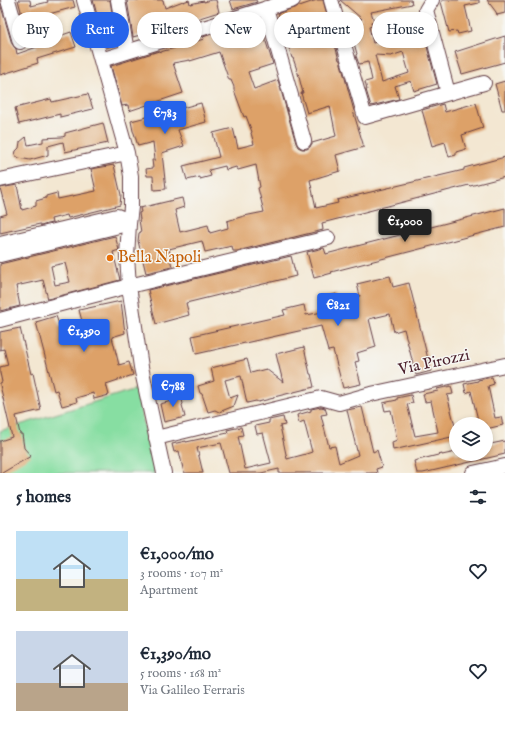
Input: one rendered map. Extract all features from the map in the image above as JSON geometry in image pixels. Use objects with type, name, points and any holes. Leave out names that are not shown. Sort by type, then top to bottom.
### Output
[{"type":"street","points":[[8,0],[12,14]]},
{"type":"street","points":[[84,0],[127,153],[131,176],[131,207],[127,256],[129,286],[141,367],[164,473]]},
{"type":"street","points":[[118,0],[127,51]]},
{"type":"street","points":[[101,60],[293,0]]},
{"type":"street","points":[[331,0],[365,117],[484,83]]},
{"type":"street","points":[[432,0],[426,10],[448,93]]},
{"type":"street","points":[[266,8],[304,141]]},
{"type":"street","points":[[0,180],[127,153]]},
{"type":"street","points":[[0,244],[117,216],[129,221]]},
{"type":"street","points":[[0,255],[119,226],[129,221]]},
{"type":"street","points":[[0,320],[129,286],[328,238]]},
{"type":"street","name":"Via Pirozzi","points":[[156,438],[321,398],[339,403],[370,394],[505,365]]},
{"type":"street","points":[[473,473],[505,466]]},
{"type":"green space","points":[[136,389],[155,473],[0,473],[0,431]]},
{"type":"building","points":[[18,0],[30,0],[31,6],[48,2],[47,0],[73,0],[75,7],[56,12],[21,12]]},
{"type":"building","points":[[93,0],[110,0],[112,12],[96,12]]},
{"type":"building","points":[[127,0],[163,0],[165,8],[189,0],[190,4],[216,0],[219,12],[210,12],[210,15],[202,17],[202,12],[137,12],[137,36],[133,37]]},
{"type":"building","points":[[230,0],[256,0],[257,2],[233,9]]},
{"type":"building","points":[[317,0],[323,0],[326,12],[282,12]]},
{"type":"building","points":[[340,0],[411,0],[412,4],[371,12],[372,26],[369,27],[372,39],[372,48],[427,48],[437,84],[414,91],[411,81],[395,86],[399,99],[371,106],[365,82],[372,80],[368,62],[359,64],[356,56],[355,48],[364,48],[364,12],[354,12]],"holes":[[[403,52],[409,73],[382,82],[375,55],[391,56]]]},
{"type":"building","points":[[442,0],[479,0],[479,3],[465,6],[471,31],[458,34],[457,31],[449,32],[441,2]]},
{"type":"building","points":[[487,0],[505,0],[505,13],[497,15]]},
{"type":"building","points":[[0,3],[12,48],[15,48],[17,54],[34,48],[63,48],[63,35],[71,32],[71,48],[73,48],[37,59],[38,63],[0,75]]},
{"type":"building","points":[[210,35],[210,48],[266,48],[266,42],[273,64],[248,72],[254,89],[278,80],[296,143],[298,147],[307,149],[312,143],[336,136],[330,106],[307,113],[301,93],[303,93],[298,73],[289,48],[336,48],[364,147],[336,155],[340,171],[310,180],[316,208],[338,203],[337,200],[464,170],[464,168],[505,157],[505,177],[322,223],[323,230],[237,251],[233,251],[232,246],[205,252],[202,241],[169,249],[172,267],[146,273],[138,241],[139,233],[141,232],[139,220],[139,213],[141,212],[140,208],[182,198],[184,207],[175,210],[180,232],[208,225],[210,233],[228,228],[227,221],[264,212],[258,188],[260,187],[256,165],[238,170],[236,167],[226,170],[225,166],[209,170],[211,176],[187,180],[183,166],[219,157],[213,133],[233,128],[238,148],[254,144],[252,132],[246,116],[244,117],[234,87],[231,80],[229,80],[219,52],[190,61],[173,63],[183,93],[129,111],[128,105],[122,106],[111,66],[159,51],[175,48],[202,48],[203,37]]},
{"type":"building","points":[[505,36],[505,62],[462,74],[455,52]]},
{"type":"building","points":[[505,81],[505,110],[502,110],[495,84]]},
{"type":"building","points":[[88,94],[93,109],[60,117],[60,114],[19,124],[15,108],[51,99],[52,102]]},
{"type":"building","points":[[201,103],[206,122],[178,130],[184,146],[162,153],[166,189],[154,190],[153,176],[147,176],[146,169],[153,168],[152,160],[155,160],[153,142],[138,146],[131,121]]},
{"type":"building","points":[[476,103],[483,128],[462,135],[466,149],[456,152],[456,155],[449,157],[445,142],[432,146],[422,110],[443,104],[445,112]]},
{"type":"building","points":[[103,123],[108,143],[65,152],[63,142],[48,146],[48,155],[30,160],[19,158],[15,155],[19,148],[20,142],[26,137],[28,145],[43,142],[43,138],[62,137],[65,136],[65,133]]},
{"type":"building","points":[[114,165],[121,195],[120,205],[68,218],[67,215],[51,219],[52,223],[41,226],[40,224],[0,233],[0,216],[7,214],[0,188],[17,185],[22,210],[36,206],[36,201],[57,193],[58,199],[96,191],[91,169]]},
{"type":"building","points":[[505,208],[505,227],[331,272],[332,273],[314,278],[307,252],[324,248],[326,254]]},
{"type":"building","points":[[115,236],[119,250],[113,252],[120,280],[48,299],[43,280],[16,286],[20,306],[0,311],[0,264]],"holes":[[[65,263],[70,282],[55,285],[51,266]]]},
{"type":"building","points":[[291,256],[296,276],[186,303],[189,315],[156,324],[148,290]]},
{"type":"building","points":[[390,276],[393,287],[409,283],[431,371],[416,375],[404,329],[394,332],[390,314],[369,319],[376,347],[357,353],[359,361],[355,362],[361,384],[343,388],[333,350],[328,351],[321,326],[196,354],[192,336],[285,315],[283,310],[304,305],[306,315],[323,312],[319,299],[336,294],[338,301],[360,296],[357,284]]},
{"type":"building","points":[[121,301],[125,333],[112,337],[119,365],[129,362],[133,375],[106,384],[109,395],[94,399],[93,393],[76,398],[77,402],[62,406],[57,390],[54,391],[36,322],[56,316],[60,327],[82,321],[79,310]]},
{"type":"building","points":[[20,328],[31,374],[33,373],[41,410],[16,416],[20,434],[22,434],[24,448],[31,456],[0,473],[0,441],[12,437],[0,385],[2,382],[0,367],[8,365],[4,349],[0,350],[0,332]]},
{"type":"building","points":[[304,347],[314,387],[258,402],[247,403],[241,376],[225,380],[230,398],[238,395],[234,406],[219,412],[215,410],[208,412],[198,386],[214,381],[211,368],[247,359],[251,373],[266,369],[283,382],[276,354]]},
{"type":"building","points":[[492,377],[494,384],[488,386],[495,418],[501,417],[503,425],[493,427],[493,417],[477,417],[471,391],[466,393],[464,384]]},
{"type":"building","points":[[451,386],[453,394],[447,395],[453,417],[449,417],[449,438],[393,450],[392,442],[397,440],[391,410],[385,411],[383,403],[411,395],[413,403],[407,404],[415,436],[438,432],[431,401],[425,402],[423,394],[438,391],[437,389]]},
{"type":"building","points":[[180,391],[185,417],[164,422],[160,404],[172,401],[170,393]]},
{"type":"building","points":[[321,407],[325,408],[327,414],[321,415],[329,447],[335,446],[339,463],[358,455],[347,410],[362,407],[373,452],[377,450],[382,467],[376,469],[377,473],[279,473],[279,469],[261,473],[229,473],[221,443],[197,448],[203,473],[184,473],[179,451],[174,452],[172,444],[228,433],[227,430],[241,427],[243,435],[238,436],[245,469],[271,463],[263,433],[257,434],[255,426],[269,423],[269,420],[283,417],[285,425],[280,426],[287,459],[306,454],[312,452],[304,421],[299,423],[297,415],[311,411],[311,409]]},
{"type":"building","points":[[505,441],[505,454],[493,457],[493,444]]},
{"type":"building","points":[[449,454],[449,461],[475,461],[423,473],[417,473],[414,461]]},
{"type":"place","name":"Bella Napoli","points":[[110,258]]}]
